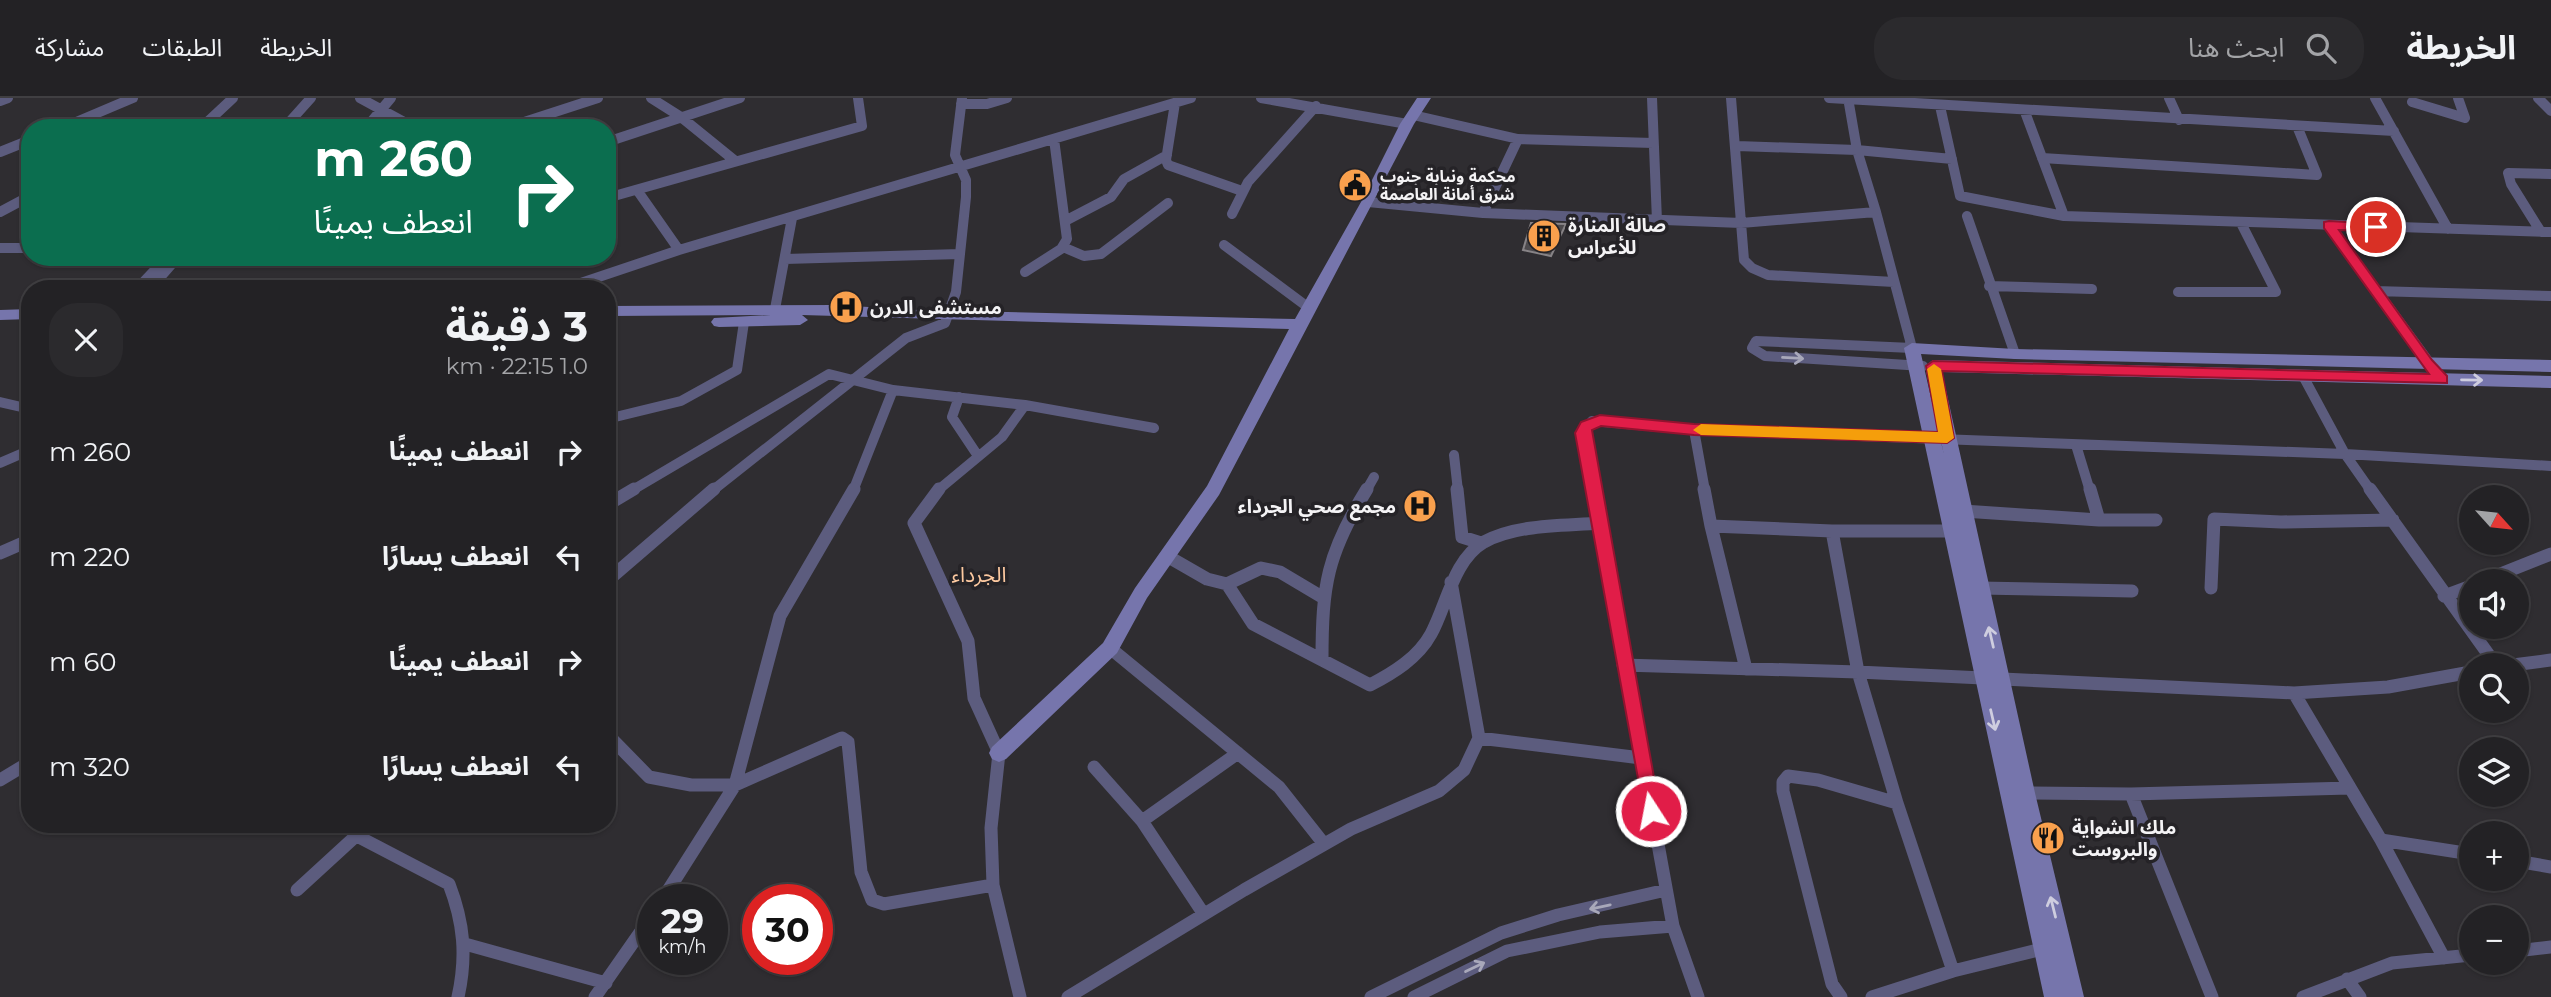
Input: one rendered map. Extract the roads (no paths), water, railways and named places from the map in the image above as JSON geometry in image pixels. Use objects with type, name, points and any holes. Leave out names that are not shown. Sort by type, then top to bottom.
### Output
[{"type":"street","points":[[0,101],[8,98]]},
{"type":"street","points":[[87,119],[132,98]]},
{"type":"street","points":[[211,119],[233,98]]},
{"type":"street","points":[[292,119],[311,98]]},
{"type":"street","points":[[303,119],[322,98]]},
{"type":"street","points":[[360,98],[400,119]]},
{"type":"street","points":[[373,119],[391,98]]},
{"type":"street","points":[[533,119],[597,98]]},
{"type":"street","points":[[651,98],[681,117],[734,159]]},
{"type":"street","points":[[616,139],[740,98]]},
{"type":"street","points":[[616,196],[734,159],[862,126],[858,98]]},
{"type":"street","points":[[947,318],[960,254],[966,180],[955,155],[961,101],[987,104],[1007,98]]},
{"type":"street","points":[[590,280],[679,250],[1191,98]]},
{"type":"street","points":[[1261,98],[1410,119],[1518,139],[1653,143]]},
{"type":"street","points":[[999,753],[1110,648],[1167,556],[1213,490],[1410,119],[1424,98]]},
{"type":"street","points":[[1652,98],[1657,222]]},
{"type":"street","points":[[1731,98],[1737,146],[1744,260],[1752,268],[1768,275],[1894,282]]},
{"type":"street","points":[[1829,98],[2025,112],[2394,131]]},
{"type":"street","points":[[2169,98],[2179,120]]},
{"type":"street","points":[[2375,98],[2448,229]]},
{"type":"street","points":[[2412,102],[2465,118],[2458,98]]},
{"type":"street","points":[[2539,98],[2551,99]]},
{"type":"street","points":[[2539,98],[2551,111]]},
{"type":"street","points":[[1848,99],[1857,150],[1894,282],[1923,357],[1992,680],[2053,946],[2073,997]]},
{"type":"street","points":[[1175,103],[1167,163],[1172,168],[1242,191]]},
{"type":"street","points":[[1232,214],[1242,191],[1261,165],[1316,106]]},
{"type":"street","points":[[1940,106],[1960,195],[2064,216],[2546,232]]},
{"type":"street","points":[[2025,112],[2064,216]]},
{"type":"street","points":[[2042,158],[2317,174],[2297,126]]},
{"type":"street","points":[[1025,272],[1063,247],[1067,239],[1054,139]]},
{"type":"street","points":[[1483,213],[1518,139]]},
{"type":"street","points":[[0,152],[21,144]]},
{"type":"street","points":[[1737,146],[1857,150],[1952,159]]},
{"type":"street","points":[[1065,221],[1111,197],[1124,179],[1167,155]]},
{"type":"street","points":[[2546,232],[2511,184],[2508,173],[2551,174]]},
{"type":"street","points":[[637,190],[679,250]]},
{"type":"street","points":[[0,212],[21,201]]},
{"type":"street","points":[[1368,202],[1483,213],[1657,222],[1741,223],[1876,212]]},
{"type":"street","points":[[1063,247],[1084,256],[1101,254],[1168,203]]},
{"type":"street","points":[[1967,216],[1989,286],[2015,354]]},
{"type":"street","points":[[775,309],[792,218]]},
{"type":"street","points":[[2178,292],[2276,292],[2241,223]]},
{"type":"street","points":[[2329,225],[2427,363],[2442,380]]},
{"type":"street","points":[[1224,246],[1301,322]]},
{"type":"street","points":[[0,248],[21,248]]},
{"type":"street","points":[[785,259],[960,254]]},
{"type":"street","points":[[145,280],[159,266]]},
{"type":"street","points":[[158,280],[170,266]]},
{"type":"street","points":[[1989,286],[2092,289]]},
{"type":"street","points":[[2375,291],[2551,296]]},
{"type":"street","points":[[0,307],[21,307]]},
{"type":"street","points":[[616,312],[775,309],[947,318]]},
{"type":"street","points":[[0,315],[21,314]]},
{"type":"street","points":[[616,322],[947,318],[1301,322]]},
{"type":"street","points":[[616,573],[698,502],[851,379],[906,338],[947,318]]},
{"type":"street","points":[[616,417],[681,401],[737,370],[744,322]]},
{"type":"street","points":[[2551,366],[2015,354],[1923,357],[1765,356],[1752,348],[1756,341],[1923,357],[2303,376],[2551,382]]},
{"type":"street","points":[[616,500],[685,460],[754,414],[829,374],[893,390],[1025,405],[1154,428]]},
{"type":"street","points":[[2303,376],[2345,454],[2487,653]]},
{"type":"street","points":[[672,884],[735,785],[780,616],[851,496],[893,390]]},
{"type":"street","points":[[959,397],[952,417],[978,456]]},
{"type":"street","points":[[0,412],[6,403]]},
{"type":"street","points":[[1020,997],[993,885],[991,828],[999,753],[974,698],[968,641],[920,544],[914,523],[924,501],[1011,427],[1025,405]]},
{"type":"street","points":[[1698,997],[1673,926],[1623,665],[1583,433],[1586,426],[1600,420],[1694,430],[2345,454],[2551,466]]},
{"type":"street","points":[[1694,430],[1711,526],[1746,669]]},
{"type":"street","points":[[1940,437],[1963,511],[1961,531],[1980,588],[1992,680],[2025,793],[2053,946],[2055,997]]},
{"type":"street","points":[[2076,445],[2099,520]]},
{"type":"street","points":[[0,463],[21,454]]},
{"type":"street","points":[[1454,454],[1462,537],[1481,543]]},
{"type":"street","points":[[1322,660],[1322,597],[1336,542],[1374,477]]},
{"type":"street","points":[[1963,511],[2099,520],[2156,520]]},
{"type":"street","points":[[2211,588],[2214,519],[2281,522],[2393,520]]},
{"type":"street","points":[[1227,584],[1253,624],[1370,685],[1392,676],[1430,636],[1451,582],[1481,543],[1512,533],[1600,523]]},
{"type":"street","points":[[1711,526],[1832,531],[1961,531]]},
{"type":"street","points":[[1832,531],[1858,672],[1897,803],[1953,971]]},
{"type":"street","points":[[0,553],[21,544]]},
{"type":"street","points":[[2513,569],[2551,554]]},
{"type":"street","points":[[1167,556],[1207,579],[1227,584],[1261,568],[1280,572],[1322,597]]},
{"type":"street","points":[[1068,997],[1203,913],[1324,844],[1368,820],[1446,786],[1474,759],[1479,738],[1451,582]]},
{"type":"street","points":[[1980,588],[2132,591]]},
{"type":"street","points":[[2444,596],[2459,590]]},
{"type":"street","points":[[1110,648],[1279,787],[1324,844]]},
{"type":"street","points":[[2529,663],[2551,660]]},
{"type":"street","points":[[1623,665],[1858,672],[2294,693],[2388,687],[2459,674]]},
{"type":"street","points":[[2294,693],[2381,840],[2444,958]]},
{"type":"street","points":[[616,742],[649,777],[691,785],[735,785],[842,738],[848,742],[862,872],[872,900],[884,904],[993,885]]},
{"type":"street","points":[[1479,738],[1641,758]]},
{"type":"street","points":[[1142,821],[1238,753]]},
{"type":"street","points":[[0,779],[21,767]]},
{"type":"street","points":[[1094,767],[1142,821],[1203,913]]},
{"type":"street","points":[[1841,997],[1832,984],[1783,791],[1783,782],[1788,776],[1818,780],[1897,803]]},
{"type":"street","points":[[2025,793],[2131,794],[2349,788]]},
{"type":"street","points":[[2131,794],[2212,997]]},
{"type":"street","points":[[297,890],[360,833]]},
{"type":"street","points":[[368,833],[449,884],[467,959],[458,997]]},
{"type":"street","points":[[2381,840],[2459,852]]},
{"type":"street","points":[[2529,863],[2551,867]]},
{"type":"street","points":[[1371,997],[1501,933],[1558,915],[1667,890]]},
{"type":"street","points":[[1414,997],[1507,951],[1600,932],[1673,926]]},
{"type":"street","points":[[595,997],[637,937]]},
{"type":"street","points":[[465,944],[606,983]]},
{"type":"street","points":[[1872,997],[1953,971],[2053,946]]},
{"type":"street","points":[[2529,950],[2551,947]]},
{"type":"street","points":[[2303,997],[2392,963],[2459,956]]},
{"type":"street","points":[[2347,979],[2360,997]]},
{"type":"place","name":"محكمة ونيابة جنوب شرق أمانة العاصمة","points":[[1355,185]]},
{"type":"place","name":"صالة المنارة للأعراس","points":[[1544,236]]},
{"type":"place","name":"مستشفى الدرن","points":[[846,307]]},
{"type":"place","name":"مجمع صحي الجرداء","points":[[1420,506]]},
{"type":"place","name":"ملك الشواية والبروست","points":[[2048,838]]},
{"type":"district","name":"الجرداء","points":[[979,574]]}]
